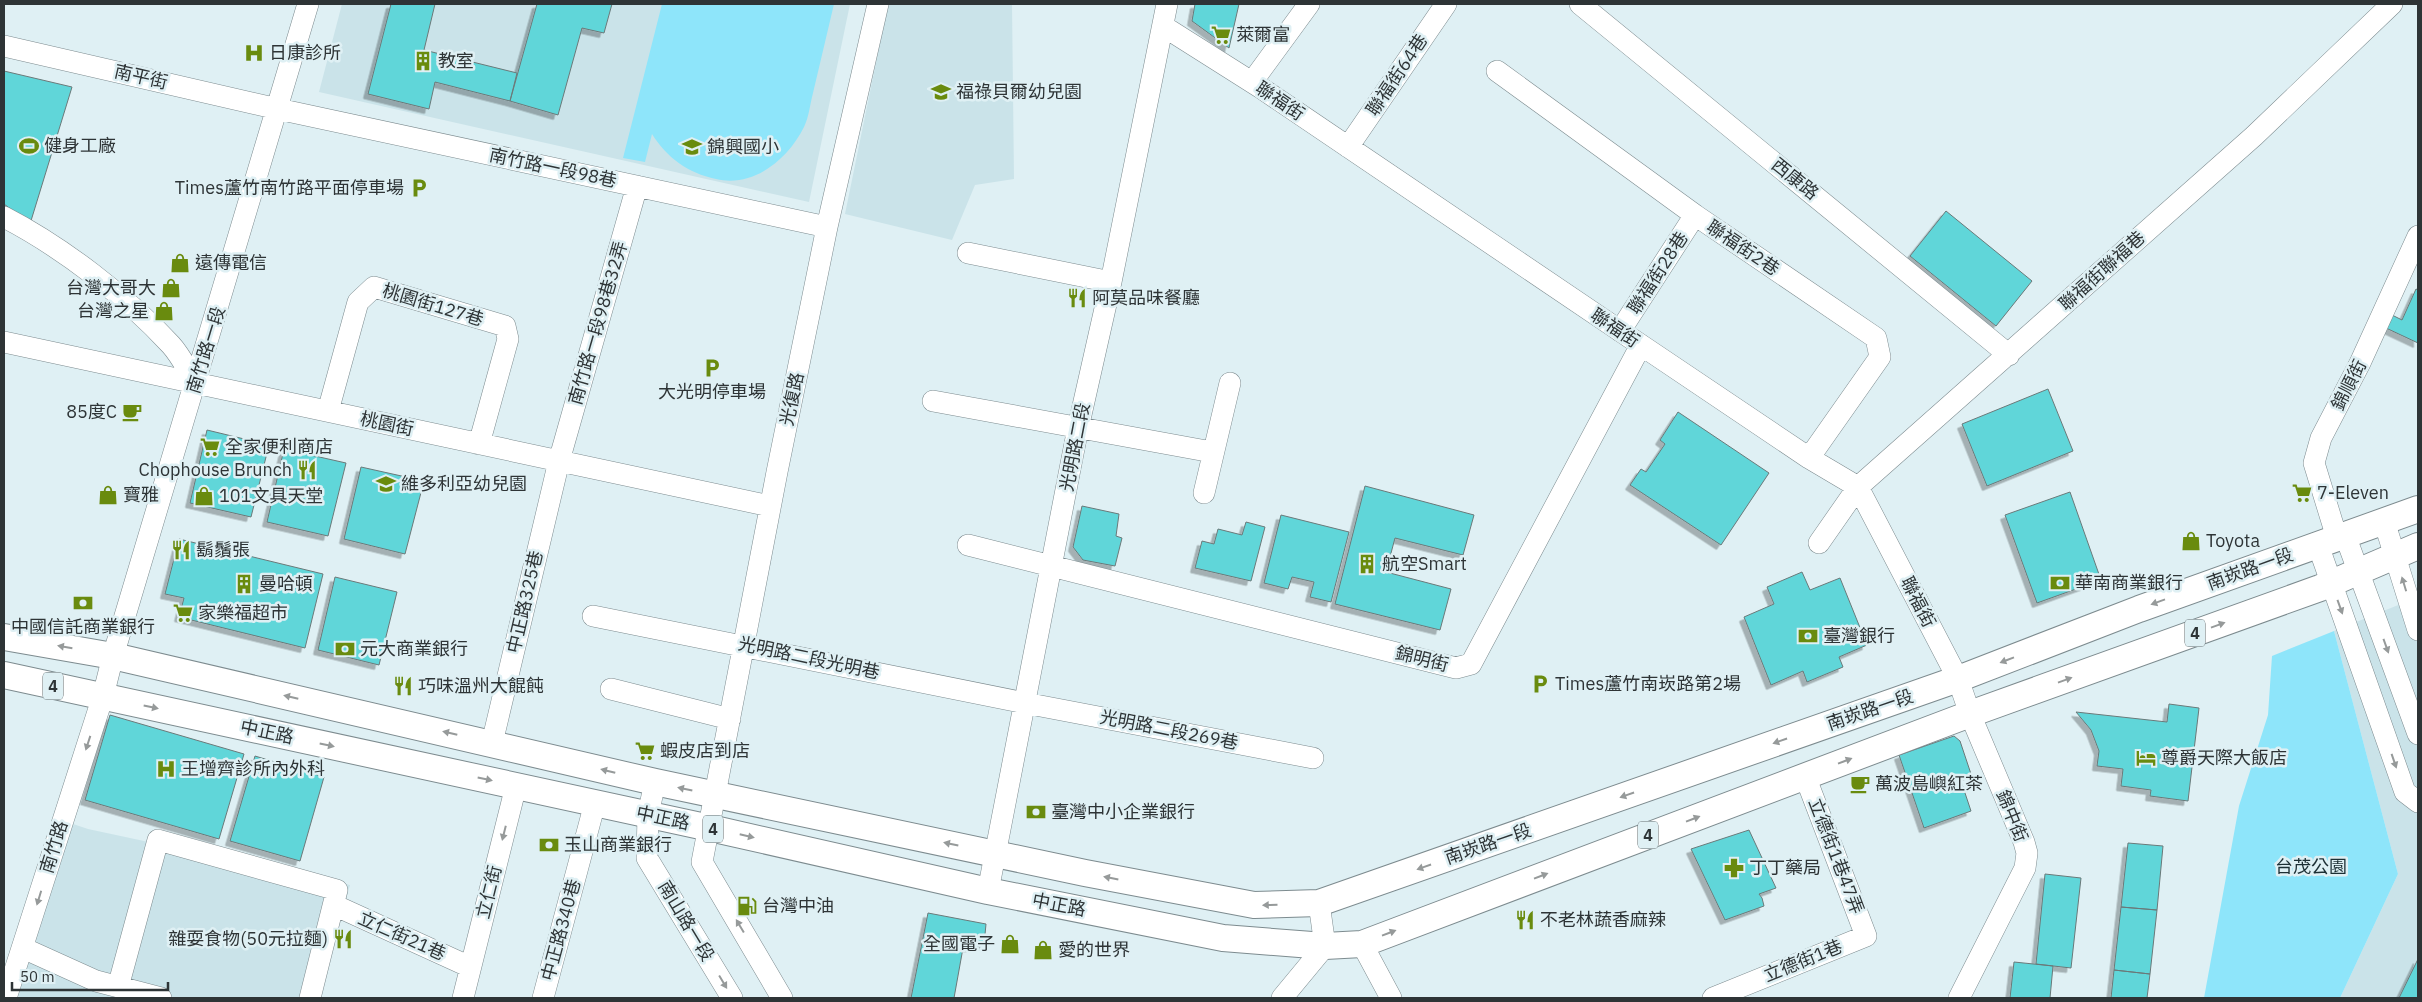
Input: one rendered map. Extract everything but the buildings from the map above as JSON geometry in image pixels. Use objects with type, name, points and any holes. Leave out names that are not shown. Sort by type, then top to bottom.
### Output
[{"type":"main road","name":"南崁路一段","points":[[1319,903],[1958,679],[2139,609],[2418,509]]},
{"type":"main road","name":"4","points":[[1325,946],[1362,944],[1970,714],[2331,583],[2407,550]]},
{"type":"main road","name":"中正路","points":[[4,637],[112,656],[655,782],[996,854],[1254,906],[1319,903]]},
{"type":"main road","name":"中正路","points":[[4,675],[595,803],[988,891],[1223,938],[1325,946]]},
{"type":"street","name":"南竹路一段","points":[[103,696],[112,656],[196,383],[308,4]]},
{"type":"street","name":"光復路","points":[[714,795],[827,226],[878,4]]},
{"type":"street","name":"光明路二段","points":[[988,891],[1078,428],[1111,282],[1167,4]]},
{"type":"street","points":[[1252,82],[1309,4]]},
{"type":"street","name":"聯福街64巷","points":[[1348,147],[1446,4]]},
{"type":"street","name":"西康路","points":[[1580,4],[2009,355]]},
{"type":"street","name":"聯福街聯福巷","points":[[1819,543],[1858,487],[2254,136],[2392,4]]},
{"type":"street","name":"聯福街","points":[[1163,26],[1252,82],[1809,458],[1858,487],[1958,679],[1970,714]]},
{"type":"street","name":"南平街","points":[[4,46],[278,108]]},
{"type":"street","name":"聯福街2巷","points":[[1497,71],[1695,215],[1876,338],[1880,357],[1809,458]]},
{"type":"street","name":"南竹路一段98巷","points":[[278,108],[827,226]]},
{"type":"street","name":"南竹路一段98巷32弄","points":[[559,461],[637,186]]},
{"type":"street","name":"聯福街28巷","points":[[1620,331],[1695,215]]},
{"type":"street","points":[[4,217],[38,235],[137,312],[172,346],[196,383]]},
{"type":"street","name":"錦順街","points":[[2333,539],[2314,463],[2316,452],[2321,438],[2370,342],[2418,236]]},
{"type":"street","points":[[968,253],[1111,282]]},
{"type":"street","name":"桃園街127巷","points":[[328,411],[358,302],[374,287],[505,326],[508,339],[479,444]]},
{"type":"street","name":"桃園街","points":[[4,342],[770,506]]},
{"type":"street","name":"錦明街","points":[[968,545],[1456,668],[1470,664],[1641,345]]},
{"type":"street","points":[[1204,493],[1212,452],[1230,383]]},
{"type":"street","points":[[933,401],[1212,452]]},
{"type":"street","name":"中正路325巷","points":[[492,743],[559,461]]},
{"type":"street","points":[[2384,521],[2407,550],[2418,630]]},
{"type":"street","points":[[2333,539],[2331,583],[2405,792],[2417,805]]},
{"type":"street","points":[[2333,539],[2418,734]]},
{"type":"street","name":"光明路二段光明巷","points":[[593,616],[745,645],[1024,703]]},
{"type":"street","points":[[611,689],[730,719]]},
{"type":"street","name":"南竹路","points":[[6,998],[103,696]]},
{"type":"street","name":"光明路二段269巷","points":[[1024,703],[1313,758]]},
{"type":"street","name":"錦中街","points":[[1959,998],[2025,868],[2026,852],[2024,842],[1970,714]]},
{"type":"street","name":"立德街1巷47弄","points":[[1805,776],[1866,936]]},
{"type":"street","name":"南山路一段","points":[[655,782],[648,815],[647,858],[732,998]]},
{"type":"street","name":"立仁街","points":[[464,998],[470,967],[516,786]]},
{"type":"street","points":[[714,795],[702,862],[782,998]]},
{"type":"street","name":"中正路340巷","points":[[543,998],[595,803]]},
{"type":"street","points":[[118,987],[158,840],[336,898]]},
{"type":"street","name":"立仁街21巷","points":[[310,998],[336,898],[470,967]]},
{"type":"street","points":[[1282,998],[1325,946],[1319,903]]},
{"type":"street","name":"立德街1巷","points":[[1713,998],[1759,989],[1866,936]]},
{"type":"street","points":[[1362,944],[1391,998]]},
{"type":"street","points":[[23,948],[96,981],[161,998]]},
{"type":"shaded area","name":"錦興國小","points":[[342,4],[850,4],[809,202],[319,92]]},
{"type":"shaded area","name":"福祿貝爾幼兒園","points":[[888,4],[1012,4],[1014,179],[975,185],[952,240],[845,214]]},
{"type":"shaded area","points":[[2418,597],[2418,998],[2340,998],[2398,874],[2334,631]]},
{"type":"shaded area","points":[[67,822],[88,829],[350,885],[320,998],[7,998]]},
{"type":"green space","points":[[662,4],[834,4],[806,123],[789,150],[768,168],[744,179],[730,181],[716,179],[696,173],[679,163],[664,150],[652,134],[645,162],[623,158]]},
{"type":"green space","name":"台茂公園","points":[[2334,631],[2398,874],[2340,998],[2204,998],[2239,806],[2268,715],[2272,656]]},
{"type":"place","name":"萊爾富","points":[[1221,35]]},
{"type":"place","name":"日康診所","points":[[254,53]]},
{"type":"place","name":"教室","points":[[423,61]]},
{"type":"place","name":"福祿貝爾幼兒園","points":[[941,92]]},
{"type":"place","name":"健身工廠","points":[[29,146]]},
{"type":"place","name":"錦興國小","points":[[692,147]]},
{"type":"place","name":"Times蘆竹南竹路平面停車場","points":[[419,188]]},
{"type":"place","name":"遠傳電信","points":[[180,263]]},
{"type":"place","name":"台灣大哥大","points":[[171,288]]},
{"type":"place","name":"阿莫品味餐廳","points":[[1077,298]]},
{"type":"place","name":"台灣之星","points":[[164,311]]},
{"type":"place","name":"大光明停車場","points":[[712,368]]},
{"type":"place","name":"85度C","points":[[132,412]]},
{"type":"place","name":"全家便利商店","points":[[210,447]]},
{"type":"place","name":"Chophouse Brunch","points":[[307,470]]},
{"type":"place","name":"維多利亞幼兒園","points":[[386,484]]},
{"type":"place","name":"7-Eleven","points":[[2302,493]]},
{"type":"place","name":"寶雅","points":[[108,495]]},
{"type":"place","name":"101文具天堂","points":[[204,496]]},
{"type":"place","name":"Toyota","points":[[2191,541]]},
{"type":"place","name":"鬍鬚張","points":[[181,550]]},
{"type":"place","name":"航空Smart","points":[[1367,564]]},
{"type":"place","name":"華南商業銀行","points":[[2060,583]]},
{"type":"place","name":"曼哈頓","points":[[244,584]]},
{"type":"place","name":"中國信託商業銀行","points":[[83,603]]},
{"type":"place","name":"家樂福超市","points":[[183,613]]},
{"type":"place","name":"臺灣銀行","points":[[1808,636]]},
{"type":"place","name":"元大商業銀行","points":[[345,649]]},
{"type":"place","name":"Times蘆竹南崁路第2場","points":[[1540,684]]},
{"type":"place","name":"巧味溫州大餛飩","points":[[403,686]]},
{"type":"place","name":"蝦皮店到店","points":[[645,751]]},
{"type":"place","name":"尊爵天際大飯店","points":[[2146,758]]},
{"type":"place","name":"王增齊診所內外科","points":[[166,769]]},
{"type":"place","name":"萬波島嶼紅茶","points":[[1860,784]]},
{"type":"place","name":"臺灣中小企業銀行","points":[[1036,812]]},
{"type":"place","name":"玉山商業銀行","points":[[549,845]]},
{"type":"place","name":"丁丁藥局","points":[[1734,868]]},
{"type":"place","name":"台灣中油","points":[[747,906]]},
{"type":"place","name":"不老林蔬香麻辣","points":[[1525,920]]},
{"type":"place","name":"雜耍食物(50元拉麵)","points":[[343,939]]},
{"type":"place","name":"全國電子","points":[[1010,944]]},
{"type":"place","name":"愛的世界","points":[[1043,950]]}]
